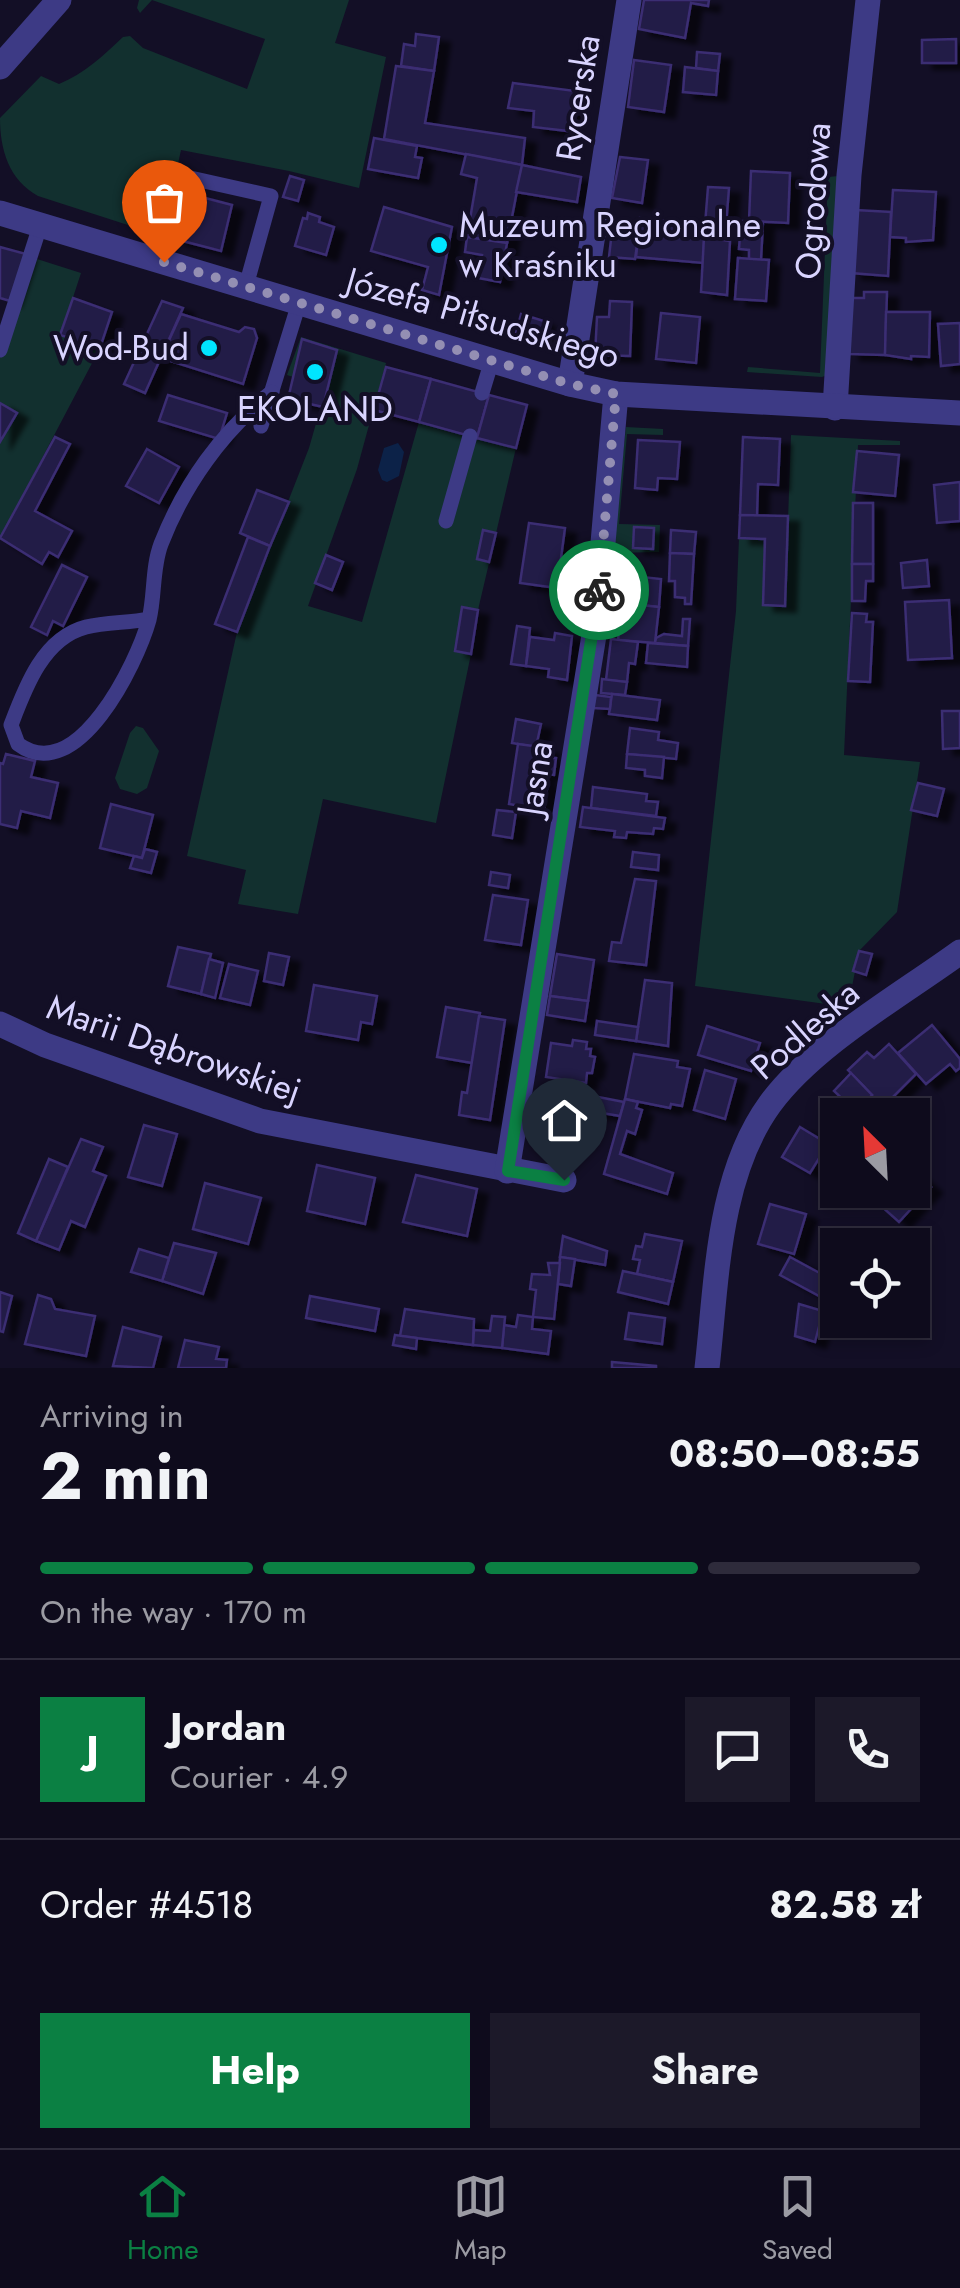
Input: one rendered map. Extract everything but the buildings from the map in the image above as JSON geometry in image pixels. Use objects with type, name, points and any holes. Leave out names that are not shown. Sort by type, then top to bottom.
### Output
[{"type":"street","points":[[0,67],[60,0]]},
{"type":"street","name":"Rycerska","points":[[570,384],[629,0]]},
{"type":"street","name":"Ogrodowa","points":[[835,408],[849,175],[868,0]]},
{"type":"street","name":"Józefa Piłsudskiego","points":[[0,213],[570,384],[616,394],[959,414]]},
{"type":"street","name":"Jasna","points":[[508,1171],[596,622],[616,394]]},
{"type":"street","name":"Podleska","points":[[708,1368],[724,1224],[738,1170],[756,1127],[771,1103],[800,1071],[960,952]]},
{"type":"street","name":"Marii Dąbrowskiej","points":[[0,1024],[45,1045],[260,1121],[564,1180]]},
{"type":"lane","points":[[160,261],[186,177],[271,196],[246,286]]},
{"type":"lane","points":[[0,350],[40,226]]},
{"type":"lane","points":[[261,426],[299,303]]},
{"type":"lane","points":[[482,393],[492,360]]},
{"type":"lane","points":[[149,619],[84,628],[68,635],[47,654],[35,669],[11,725],[18,744],[46,754],[83,734],[116,698],[149,619],[160,546],[209,443],[272,392]]},
{"type":"lane","points":[[446,521],[470,436]]},
{"type":"green space","points":[[139,0],[152,0],[140,13],[137,8]]},
{"type":"green space","points":[[152,0],[349,0],[335,43],[386,57],[359,188],[181,150],[162,236],[38,196],[20,182],[8,163],[0,118],[41,76],[59,84],[68,80],[123,37],[130,36],[143,48],[247,89],[265,39]]},
{"type":"green space","points":[[838,176],[832,373],[822,377],[747,372],[748,367],[820,373],[828,177]]},
{"type":"green space","points":[[37,259],[81,273],[61,334],[73,339],[72,346],[83,350],[85,343],[100,348],[0,538],[0,357]]},
{"type":"green space","points":[[301,337],[386,363],[357,469],[308,606],[362,622],[419,422],[516,448],[478,610],[462,608],[455,651],[471,654],[436,823],[323,799],[298,914],[238,904],[246,870],[187,856],[237,632],[309,448],[337,350],[302,339],[293,377],[287,375]]},
{"type":"green space","points":[[626,427],[663,429],[663,435],[627,434],[619,524],[660,525],[659,552],[612,553]]},
{"type":"green space","points":[[791,435],[900,441],[900,445],[858,445],[844,755],[920,762],[897,912],[859,951],[848,1007],[695,986],[736,611],[739,538],[765,539],[763,605],[785,606]]},
{"type":"green space","points":[[136,726],[143,728],[159,751],[147,788],[137,794],[120,789],[115,778]]},
{"type":"water","points":[[398,443],[404,452],[399,476],[387,482],[378,470],[384,448]]},
{"type":"way so far","points":[[164,262],[570,384],[616,394],[599,590]]},
{"type":"place","name":"Muzeum Regionalne w Kraśniku","points":[[439,245]]},
{"type":"place","name":"Wod-Bud","points":[[209,348]]},
{"type":"place","name":"EKOLAND","points":[[315,372]]},
{"type":"route","points":[[564,1180],[508,1171],[599,590]]}]
